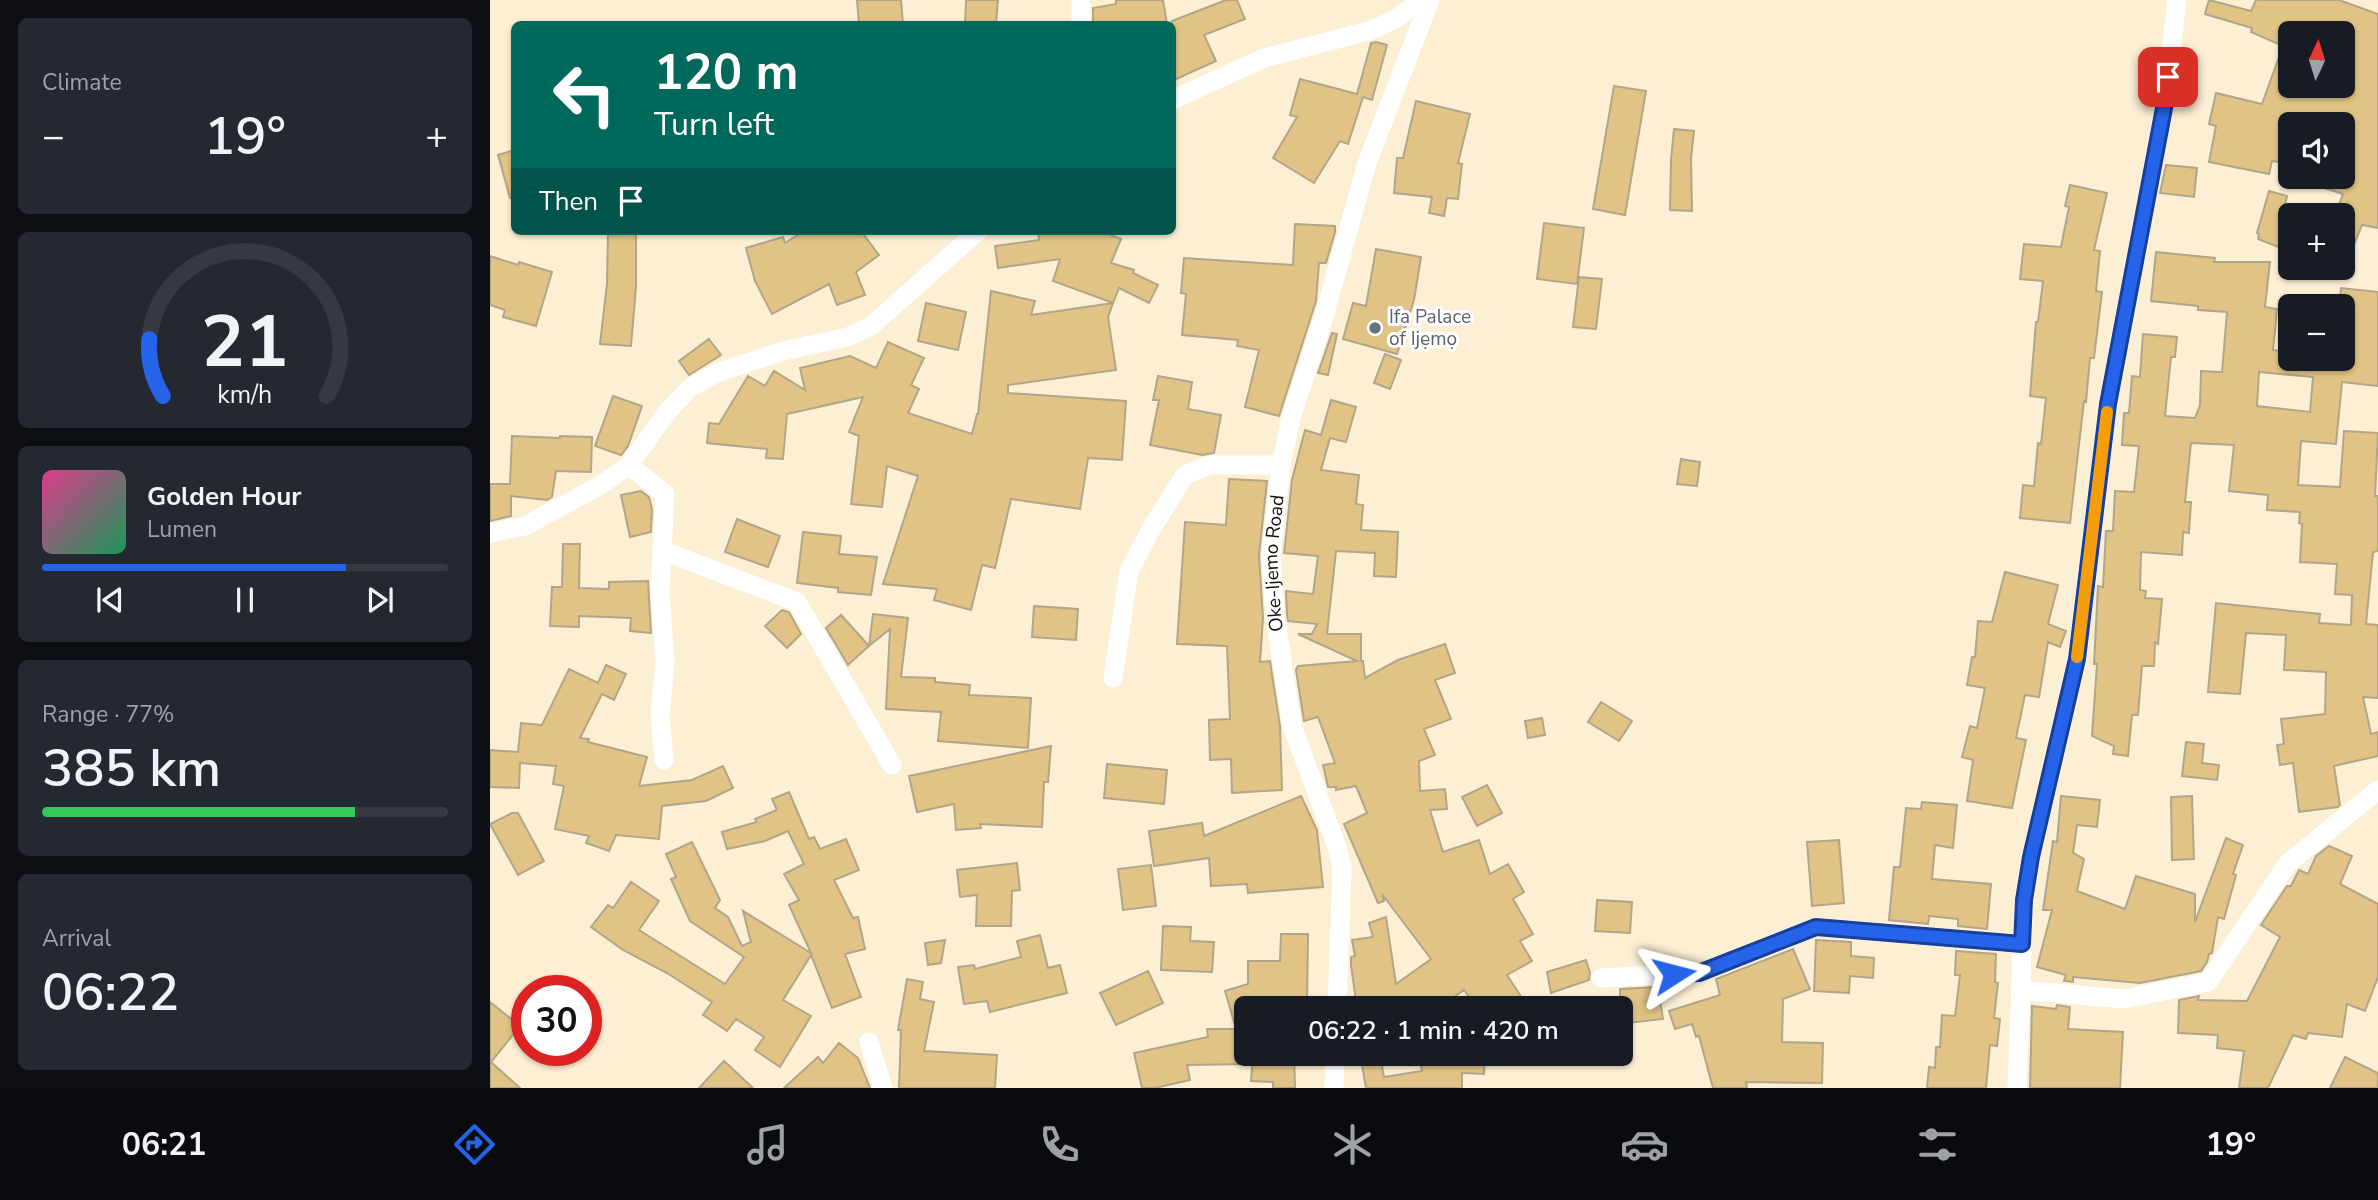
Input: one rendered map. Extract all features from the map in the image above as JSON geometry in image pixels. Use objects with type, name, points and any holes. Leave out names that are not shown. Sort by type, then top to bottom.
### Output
[{"type":"street","points":[[1081,0],[1081,21]]},
{"type":"street","points":[[1176,98],[1264,58],[1372,30],[1397,18],[1421,0]]},
{"type":"street","name":"Oke-Ijemo Road","points":[[1337,996],[1342,868],[1338,846],[1292,726],[1275,616],[1271,556],[1281,465],[1292,418],[1367,163],[1430,0]]},
{"type":"street","points":[[2017,1088],[2024,900],[2031,857],[2077,659],[2108,404],[2165,103],[2177,0]]},
{"type":"street","points":[[490,533],[525,526],[601,485],[629,465],[667,412],[690,388],[714,374],[783,351],[848,337],[871,326],[973,235]]},
{"type":"street","points":[[629,465],[665,494],[660,593],[665,664],[660,714],[664,760]]},
{"type":"street","points":[[1114,678],[1129,571],[1185,475],[1210,465],[1281,465]]},
{"type":"street","points":[[663,551],[797,602],[892,765]]},
{"type":"street","points":[[2020,990],[2124,999],[2208,982],[2288,863],[2378,790]]},
{"type":"street","points":[[1601,978],[1699,973],[1816,927],[2022,944]]},
{"type":"street","points":[[869,1042],[883,1088]]},
{"type":"street","points":[[1334,1088],[1335,1066]]},
{"type":"building","points":[[857,0],[901,0],[903,21],[859,21]]},
{"type":"building","points":[[966,0],[998,0],[996,21],[965,21]]},
{"type":"building","points":[[1116,0],[1163,0],[1166,21],[1093,21],[1093,8],[1116,4]]},
{"type":"building","points":[[1226,0],[1237,0],[1245,19],[1204,35],[1216,61],[1176,79],[1176,21],[1172,21]]},
{"type":"building","points":[[2209,0],[2251,11],[2256,0],[2339,0],[2378,14],[2378,228],[2362,225],[2355,242],[2355,203],[2340,203],[2343,194],[2327,189],[2355,189],[2355,112],[2278,112],[2278,162],[2272,161],[2269,174],[2209,162],[2216,126],[2209,124],[2216,93],[2262,104],[2278,60],[2278,98],[2356,98],[2356,21],[2278,21],[2278,44],[2251,32],[2252,28],[2205,14]]},
{"type":"building","points":[[1371,43],[1387,45],[1372,100],[1363,97],[1348,144],[1340,141],[1314,183],[1273,158],[1297,117],[1290,115],[1300,79],[1357,94]]},
{"type":"building","points":[[1614,86],[1646,91],[1625,215],[1593,209]]},
{"type":"building","points":[[1416,101],[1470,114],[1458,163],[1462,164],[1458,199],[1447,198],[1444,216],[1429,213],[1432,197],[1394,193],[1397,158],[1403,158]]},
{"type":"building","points":[[1674,129],[1694,131],[1691,158],[1692,211],[1670,210]]},
{"type":"building","points":[[511,151],[511,198],[510,198],[498,155]]},
{"type":"building","points":[[2166,165],[2197,168],[2194,197],[2160,193]]},
{"type":"building","points":[[2070,185],[2107,193],[2094,250],[2100,251],[2096,291],[2102,292],[2094,358],[2090,358],[2086,402],[2084,401],[2070,523],[2020,518],[2023,485],[2034,486],[2046,398],[2030,396],[2036,322],[2043,281],[2020,279],[2024,244],[2061,247],[2069,207],[2065,206]]},
{"type":"building","points":[[2269,191],[2287,196],[2285,203],[2278,203],[2278,247],[2258,239],[2257,233]]},
{"type":"building","points":[[1544,223],[1584,228],[1577,284],[1537,279]]},
{"type":"building","points":[[1295,224],[1335,226],[1335,232],[1326,263],[1319,263],[1316,301],[1279,416],[1245,407],[1259,350],[1237,346],[1238,340],[1182,335],[1186,294],[1181,293],[1184,258],[1293,265]]},
{"type":"building","points":[[608,235],[636,235],[636,287],[631,346],[600,344],[607,284]]},
{"type":"building","points":[[798,235],[864,235],[879,255],[856,272],[865,295],[837,305],[829,284],[772,314],[755,281],[746,248],[783,237],[785,243]]},
{"type":"building","points":[[1038,235],[1111,235],[1121,239],[1111,263],[1134,270],[1133,273],[1158,285],[1149,303],[1119,288],[1113,303],[1053,281],[1060,259],[998,268],[995,246],[1039,240]]},
{"type":"building","points":[[1376,249],[1421,257],[1414,300],[1397,354],[1343,339],[1353,303],[1366,306]]},
{"type":"building","points":[[2156,252],[2215,258],[2214,262],[2270,262],[2265,307],[2277,309],[2273,350],[2278,351],[2278,371],[2355,371],[2355,294],[2340,294],[2341,288],[2378,292],[2378,386],[2342,382],[2336,444],[2301,441],[2298,485],[2340,487],[2344,431],[2378,433],[2375,496],[2378,496],[2378,551],[2373,552],[2366,624],[2378,625],[2378,698],[2363,697],[2371,734],[2378,732],[2378,756],[2334,766],[2340,805],[2338,807],[2299,812],[2293,763],[2280,765],[2277,745],[2284,744],[2281,719],[2325,714],[2326,672],[2284,670],[2286,635],[2246,633],[2240,694],[2208,692],[2216,603],[2320,614],[2319,623],[2351,625],[2352,595],[2335,594],[2337,564],[2300,562],[2300,512],[2267,510],[2268,495],[2229,491],[2234,445],[2191,443],[2185,502],[2191,502],[2189,533],[2183,532],[2182,555],[2141,552],[2140,590],[2146,591],[2145,598],[2162,599],[2154,666],[2142,666],[2138,715],[2132,715],[2128,756],[2113,754],[2114,746],[2092,736],[2097,664],[2094,664],[2098,586],[2103,587],[2106,531],[2113,531],[2115,491],[2134,492],[2139,446],[2122,445],[2124,413],[2129,413],[2132,376],[2140,377],[2143,334],[2177,337],[2175,357],[2171,357],[2165,416],[2195,418],[2200,405],[2201,371],[2222,372],[2227,312],[2198,310],[2198,306],[2151,301]],"holes":[[[2259,372],[2313,377],[2310,412],[2257,406]]]},
{"type":"building","points":[[490,256],[552,272],[536,326],[503,317],[505,310],[490,305]]},
{"type":"building","points":[[1579,277],[1602,279],[1596,329],[1573,327]]},
{"type":"building","points":[[991,291],[1035,301],[1031,315],[1113,303],[1108,317],[1116,370],[1008,385],[1008,393],[1126,401],[1122,460],[1088,458],[1080,509],[1011,499],[995,568],[982,565],[971,610],[934,600],[937,589],[883,584],[918,476],[887,466],[882,507],[851,504],[859,436],[849,432],[863,397],[787,414],[783,459],[766,458],[767,449],[707,443],[709,423],[719,424],[748,376],[765,386],[774,371],[805,390],[800,368],[850,356],[876,368],[888,342],[924,358],[911,385],[919,389],[908,413],[972,434],[978,414]]},
{"type":"building","points":[[926,303],[966,312],[958,350],[918,341]]},
{"type":"building","points":[[1332,333],[1337,334],[1328,375],[1318,373]]},
{"type":"building","points":[[709,339],[721,355],[689,375],[679,361]]},
{"type":"building","points":[[1385,354],[1401,360],[1390,389],[1374,383]]},
{"type":"building","points":[[1158,376],[1192,382],[1188,409],[1221,415],[1214,453],[1202,455],[1150,445],[1159,400],[1153,400]]},
{"type":"building","points":[[613,396],[642,406],[628,446],[621,455],[595,446]]},
{"type":"building","points":[[1331,400],[1356,407],[1346,442],[1330,438],[1321,470],[1359,475],[1356,504],[1363,505],[1361,530],[1398,532],[1396,577],[1374,576],[1375,553],[1336,551],[1327,634],[1361,634],[1361,661],[1365,678],[1398,660],[1445,644],[1455,673],[1435,680],[1451,719],[1424,729],[1435,755],[1419,761],[1420,791],[1445,789],[1447,809],[1430,810],[1443,852],[1479,840],[1490,874],[1508,864],[1524,892],[1513,899],[1533,934],[1520,941],[1532,961],[1507,975],[1521,996],[1468,996],[1464,990],[1456,996],[1355,996],[1351,965],[1351,957],[1355,956],[1352,940],[1373,937],[1369,923],[1386,917],[1396,984],[1431,959],[1382,894],[1384,901],[1378,903],[1344,824],[1367,813],[1356,786],[1336,790],[1336,787],[1328,787],[1323,765],[1335,763],[1318,717],[1304,721],[1296,670],[1298,666],[1357,661],[1298,634],[1312,634],[1317,624],[1288,621],[1287,615],[1286,591],[1313,594],[1318,556],[1284,553],[1292,480],[1305,430],[1321,435]]},
{"type":"building","points":[[512,436],[592,437],[591,472],[556,471],[552,497],[547,500],[511,496],[511,516],[490,521],[490,484],[510,484]]},
{"type":"building","points":[[1681,459],[1700,462],[1697,486],[1677,484]]},
{"type":"building","points":[[1229,479],[1267,481],[1259,555],[1263,618],[1260,662],[1270,661],[1280,726],[1282,790],[1232,793],[1231,759],[1210,760],[1209,720],[1230,719],[1227,646],[1177,644],[1185,522],[1226,525]]},
{"type":"building","points":[[641,491],[649,497],[652,509],[651,532],[630,537],[621,495]]},
{"type":"building","points":[[737,519],[780,536],[768,567],[725,552]]},
{"type":"building","points":[[803,532],[841,536],[839,554],[877,557],[871,595],[838,592],[838,588],[797,583]]},
{"type":"building","points":[[563,544],[580,544],[579,588],[609,589],[609,582],[648,581],[651,633],[630,631],[631,618],[579,616],[579,627],[550,626],[552,587],[562,587]]},
{"type":"building","points":[[2005,572],[2058,585],[2048,624],[2066,631],[2060,647],[2048,642],[2039,697],[2025,695],[2016,738],[2026,740],[2012,808],[1967,801],[1973,760],[1962,757],[1970,726],[1977,728],[1985,688],[1967,685],[1972,657],[1975,657],[1978,621],[1992,622]]},
{"type":"building","points":[[1034,606],[1078,609],[1076,640],[1032,637]]},
{"type":"building","points":[[782,610],[789,612],[801,634],[787,648],[765,626]]},
{"type":"building","points":[[873,614],[908,618],[901,677],[935,678],[935,682],[970,685],[969,695],[1031,698],[1028,748],[938,741],[941,712],[886,709],[890,629],[869,646]]},
{"type":"building","points":[[841,615],[869,646],[848,665],[826,628]]},
{"type":"building","points":[[606,665],[626,674],[614,700],[602,694],[580,738],[647,757],[639,786],[692,780],[723,766],[733,788],[706,801],[662,806],[659,839],[616,835],[609,851],[586,843],[589,836],[555,829],[564,786],[553,784],[556,766],[520,763],[519,788],[490,787],[490,750],[518,752],[521,723],[542,725],[569,669],[598,683]]},
{"type":"building","points":[[1601,702],[1632,721],[1619,741],[1588,722]]},
{"type":"building","points":[[1542,718],[1545,735],[1528,738],[1525,721]]},
{"type":"building","points":[[2186,742],[2204,744],[2202,763],[2219,765],[2217,780],[2182,776]]},
{"type":"building","points":[[1051,746],[1048,782],[1044,782],[1042,827],[980,824],[981,828],[956,830],[954,804],[917,812],[909,776]]},
{"type":"building","points":[[1107,764],[1167,770],[1164,804],[1104,798]]},
{"type":"building","points":[[1487,785],[1502,813],[1477,826],[1462,797]]},
{"type":"building","points":[[789,792],[809,839],[814,837],[820,849],[846,839],[859,870],[834,880],[853,918],[858,917],[865,949],[845,954],[861,997],[832,1008],[811,955],[783,1000],[811,1016],[780,1067],[755,1050],[764,1037],[736,1019],[727,1031],[703,1015],[712,1002],[667,973],[623,950],[591,927],[608,905],[613,908],[631,882],[659,901],[639,930],[725,984],[744,957],[690,921],[671,879],[676,877],[666,854],[692,842],[720,900],[715,908],[728,917],[742,946],[751,942],[743,911],[811,953],[789,905],[799,900],[784,874],[804,864],[788,831],[765,841],[727,849],[722,832],[757,822],[755,819],[777,810],[772,799]]},
{"type":"building","points":[[1301,796],[1317,830],[1323,887],[1248,893],[1247,884],[1211,886],[1209,858],[1154,866],[1149,831],[1202,823],[1204,836]]},
{"type":"building","points":[[2061,796],[2100,800],[2097,827],[2077,825],[2073,853],[2084,859],[2077,891],[2125,909],[2136,876],[2195,894],[2195,922],[2226,838],[2243,845],[2233,874],[2236,875],[2224,919],[2218,917],[2212,953],[2201,971],[2140,983],[2073,977],[2073,982],[2064,981],[2066,975],[2037,967],[2052,910],[2043,910],[2053,841],[2057,842]]},
{"type":"building","points":[[2192,796],[2194,859],[2172,860],[2171,797]]},
{"type":"building","points":[[1922,802],[1957,805],[1953,848],[1935,845],[1932,879],[1991,884],[1987,929],[1958,926],[1958,919],[1929,916],[1928,924],[1889,920],[1894,867],[1900,867],[1906,808],[1921,809]]},
{"type":"building","points":[[512,813],[518,813],[544,861],[518,875],[490,824]]},
{"type":"building","points":[[1839,840],[1844,903],[1812,906],[1807,842]]},
{"type":"building","points":[[2329,846],[2352,856],[2340,884],[2378,904],[2378,977],[2365,1011],[2347,1004],[2342,1037],[2308,1033],[2306,1039],[2293,1035],[2268,1088],[2239,1088],[2244,1051],[2217,1048],[2218,1035],[2178,1033],[2179,1000],[2199,996],[2198,1000],[2247,1001],[2280,937],[2261,925],[2287,886],[2291,886],[2299,870],[2308,874],[2316,856]]},
{"type":"building","points":[[1017,863],[1020,890],[1012,891],[1011,926],[976,926],[977,895],[960,897],[957,870]]},
{"type":"building","points":[[1151,865],[1156,906],[1123,910],[1118,869]]},
{"type":"building","points":[[1597,900],[1632,902],[1630,933],[1595,931]]},
{"type":"building","points":[[1163,926],[1191,927],[1190,941],[1214,942],[1212,972],[1161,970]]},
{"type":"building","points":[[1281,934],[1308,934],[1307,996],[1234,996],[1234,1022],[1225,991],[1248,984],[1248,961],[1280,961]]},
{"type":"building","points":[[1040,935],[1048,968],[1060,965],[1067,993],[990,1012],[987,1001],[964,1004],[958,967],[974,965],[975,969],[1021,957],[1017,941]]},
{"type":"building","points":[[945,940],[941,963],[928,965],[925,943]]},
{"type":"building","points":[[1816,940],[1851,942],[1851,956],[1874,958],[1873,978],[1850,976],[1849,993],[1814,991]]},
{"type":"building","points":[[1793,949],[1810,989],[1783,999],[1782,1042],[1823,1043],[1822,1083],[1746,1082],[1747,1088],[1713,1088],[1699,1036],[1696,1037],[1692,1024],[1675,1029],[1669,1011],[1720,995],[1716,979]]},
{"type":"building","points":[[1956,951],[1996,954],[1995,982],[1998,983],[1994,1018],[2000,1019],[1997,1046],[1990,1045],[1986,1088],[1927,1088],[1929,1067],[1935,1068],[1936,1047],[1940,1047],[1942,1015],[1955,1016],[1960,975],[1955,975]]},
{"type":"building","points":[[1586,960],[1589,980],[1551,993],[1547,972]]},
{"type":"building","points":[[1148,971],[1163,1003],[1116,1025],[1100,993]]},
{"type":"building","points":[[907,979],[923,982],[920,999],[934,1002],[924,1051],[997,1055],[995,1088],[899,1088],[901,1030],[898,1030]]},
{"type":"building","points":[[1658,987],[1663,1019],[1633,1022],[1633,996],[1620,996],[1620,989]]},
{"type":"building","points":[[490,1002],[511,1019],[511,1037],[491,1062],[520,1088],[490,1088]]},
{"type":"building","points":[[2057,1005],[2070,1007],[2068,1029],[2123,1032],[2120,1088],[2030,1088],[2032,1006],[2056,1009]]},
{"type":"building","points":[[1207,1029],[1234,1029],[1234,1064],[1187,1065],[1190,1080],[1155,1088],[1142,1088],[1134,1053],[1208,1037]]},
{"type":"building","points":[[839,1043],[858,1058],[870,1088],[784,1088],[818,1057],[823,1063]]},
{"type":"building","points":[[2345,1057],[2378,1073],[2378,1088],[2330,1088]]},
{"type":"building","points":[[724,1061],[753,1088],[699,1088]]},
{"type":"building","points":[[1252,1066],[1294,1066],[1295,1088],[1273,1088],[1273,1082],[1251,1081]]},
{"type":"building","points":[[1362,1066],[1382,1066],[1384,1077],[1422,1071],[1421,1066],[1484,1066],[1484,1074],[1462,1073],[1462,1088],[1366,1088]]},
{"type":"slow traffic","points":[[2077,657],[2107,412]]},
{"type":"place","name":"Ifa Palace of Ijẹmọ","points":[[1375,328]]},
{"type":"route","points":[[1674,974],[1699,973],[1816,927],[2022,944],[2024,900],[2031,857],[2077,659],[2108,404],[2168,77]]}]
